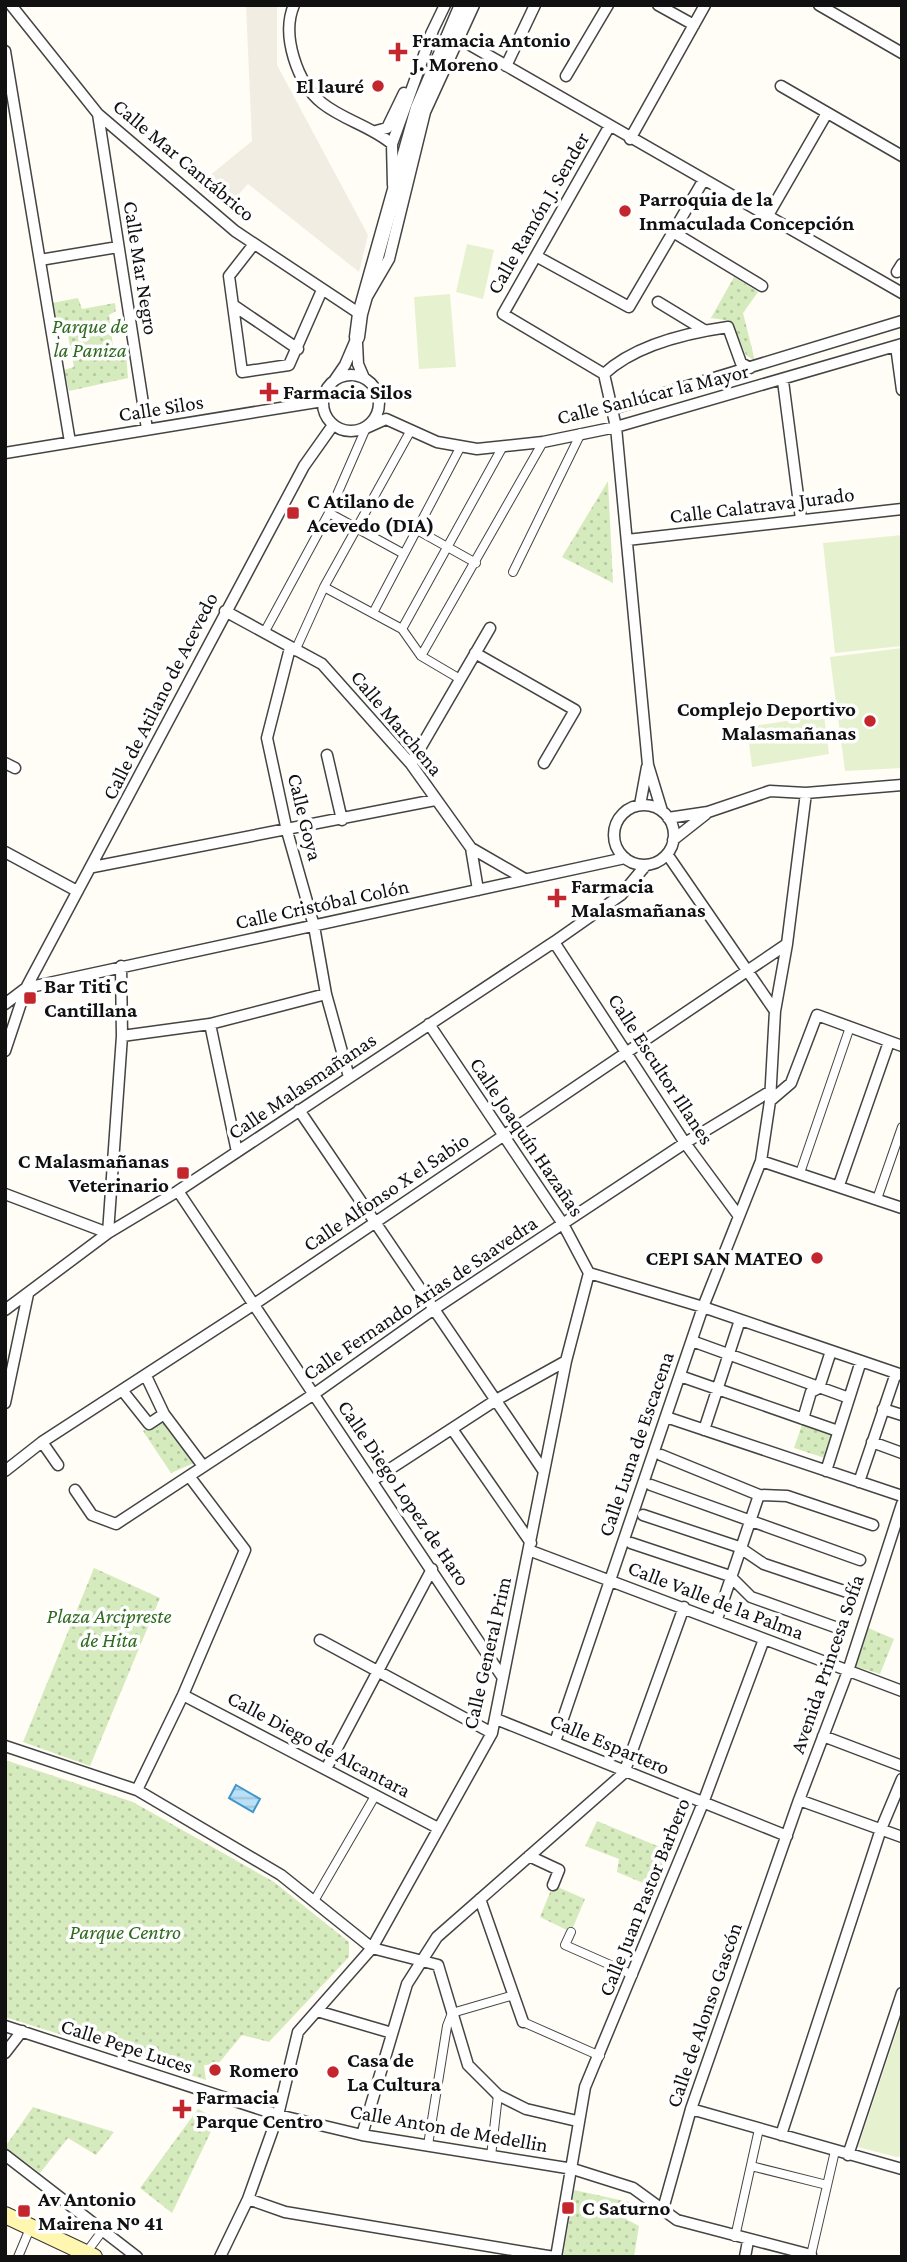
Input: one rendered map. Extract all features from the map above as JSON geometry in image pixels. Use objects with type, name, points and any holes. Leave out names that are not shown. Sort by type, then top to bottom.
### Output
[{"type":"main road","points":[[5,2215],[90,2255]]},
{"type":"street","name":"Calle Mar Cantábrico","points":[[11,5],[98,114],[254,244],[322,290],[362,307]]},
{"type":"street","points":[[294,5],[288,20],[290,44],[307,82],[321,103],[376,131],[392,144]]},
{"type":"street","points":[[376,131],[387,128],[445,5]]},
{"type":"street","points":[[357,337],[345,365],[323,401],[327,418],[333,425],[349,432],[366,428],[373,423],[380,407],[376,390],[364,378],[358,365],[357,337],[362,307],[418,108],[462,5]]},
{"type":"street","points":[[362,307],[389,259],[425,112],[474,5]]},
{"type":"street","points":[[506,66],[535,5]]},
{"type":"street","points":[[566,76],[608,5]]},
{"type":"street","points":[[658,5],[694,25]]},
{"type":"street","points":[[630,139],[705,5]]},
{"type":"street","points":[[822,6],[902,53]]},
{"type":"street","points":[[393,191],[392,144],[433,30]]},
{"type":"street","points":[[458,38],[902,293]]},
{"type":"street","points":[[5,51],[70,442]]},
{"type":"street","points":[[781,86],[902,156]]},
{"type":"street","points":[[767,217],[827,113]]},
{"type":"street","name":"Calle Mar Negro","points":[[98,114],[147,429]]},
{"type":"street","name":"Calle Ramón J. Sender","points":[[604,374],[503,314],[609,127]]},
{"type":"street","points":[[536,256],[629,307],[703,181]]},
{"type":"street","points":[[673,232],[762,286]]},
{"type":"street","points":[[254,244],[229,276],[242,372],[289,366],[322,290]]},
{"type":"street","points":[[40,260],[118,247]]},
{"type":"street","points":[[658,302],[705,330]]},
{"type":"street","points":[[233,305],[298,349]]},
{"type":"street","name":"Calle Sanlúcar la Mayor","points":[[612,409],[902,321]]},
{"type":"street","name":"Calle Sanlúcar la Mayor","points":[[705,330],[728,327],[740,363],[750,368]]},
{"type":"street","points":[[673,840],[648,765],[616,427],[604,374],[623,357],[705,330]]},
{"type":"street","points":[[899,345],[902,390]]},
{"type":"street","name":"Calle Sanlúcar la Mayor","points":[[366,428],[386,419],[437,442],[461,446],[502,448],[544,442],[616,427],[783,381],[899,345]]},
{"type":"street","points":[[334,381],[348,375],[364,378]]},
{"type":"street","points":[[783,381],[801,519]]},
{"type":"street","name":"Calle Silos","points":[[5,453],[323,401]]},
{"type":"street","name":"Calle de Atilano de Acevedo","points":[[5,1051],[26,988],[77,891],[93,867],[225,611],[304,466],[333,425]]},
{"type":"street","points":[[264,633],[329,513],[366,428]]},
{"type":"street","points":[[293,649],[324,587],[411,430]]},
{"type":"street","points":[[513,572],[581,433]]},
{"type":"street","points":[[421,656],[544,442]]},
{"type":"street","points":[[373,613],[461,446]]},
{"type":"street","points":[[402,629],[502,448]]},
{"type":"street","name":"Calle Calatrava Jurado","points":[[627,540],[902,509]]},
{"type":"street","points":[[329,513],[404,554]]},
{"type":"street","points":[[417,530],[476,563]]},
{"type":"street","points":[[324,587],[402,629],[421,656],[460,679]]},
{"type":"street","name":"Calle Marchena","points":[[225,611],[322,664],[411,764],[471,848],[523,878]]},
{"type":"street","points":[[411,764],[490,628]]},
{"type":"street","name":"Calle Goya","points":[[293,649],[267,738],[287,831],[314,926],[326,995],[349,1077]]},
{"type":"street","points":[[475,653],[575,710],[544,763]]},
{"type":"street","points":[[327,755],[342,820]]},
{"type":"street","points":[[640,805],[648,765]]},
{"type":"street","points":[[708,812],[673,840],[667,854],[646,865],[628,860],[618,850],[614,831],[623,814],[640,805],[665,815],[708,812],[770,791],[806,793],[902,785]]},
{"type":"street","name":"Calle Luna de Escacena","points":[[555,1742],[703,1307],[761,1161],[770,1097],[775,1011],[787,944],[806,793]]},
{"type":"street","points":[[93,867],[435,800]]},
{"type":"street","points":[[471,848],[478,890]]},
{"type":"street","points":[[5,852],[77,891]]},
{"type":"street","points":[[667,854],[775,1011]]},
{"type":"street","points":[[621,895],[628,860]]},
{"type":"street","name":"Calle Cristóbal Colón","points":[[26,988],[523,878],[628,860]]},
{"type":"street","name":"Calle Malasmañanas","points":[[5,1310],[108,1233],[178,1191],[554,942],[621,895],[646,865]]},
{"type":"street","name":"Calle Escultor Illanes","points":[[554,942],[685,1143],[738,1216]]},
{"type":"street","name":"Calle Alfonso X el Sabio","points":[[5,1471],[42,1442],[256,1303],[787,944]]},
{"type":"street","points":[[5,1194],[108,1233],[122,1036],[121,966]]},
{"type":"street","points":[[5,1004],[26,988]]},
{"type":"street","points":[[122,1036],[211,1024],[326,995]]},
{"type":"street","name":"Calle Fernando Arias de Saavedra","points":[[75,1490],[92,1515],[116,1524],[314,1394],[434,1309],[685,1143],[791,1083],[817,1015],[850,1027]]},
{"type":"street","points":[[211,1024],[237,1152]]},
{"type":"street","name":"Calle Joaquín Hazañas","points":[[429,1024],[563,1224],[589,1273]]},
{"type":"street","points":[[800,1173],[850,1027],[902,1046]]},
{"type":"street","points":[[839,1185],[889,1042]]},
{"type":"street","points":[[299,1110],[543,1469]]},
{"type":"street","points":[[877,1199],[902,1127]]},
{"type":"street","points":[[761,1161],[902,1208]]},
{"type":"street","name":"Calle Diego Lopez de Haro","points":[[178,1191],[256,1303],[503,1678]]},
{"type":"street","points":[[589,1273],[703,1307],[899,1374],[883,1409],[859,1482]]},
{"type":"street","name":"Calle General Prim","points":[[220,2257],[248,2199],[278,2115],[298,2032],[372,1948],[492,1733],[531,1548],[543,1469],[566,1361],[589,1273]]},
{"type":"street","points":[[5,1404],[28,1293]]},
{"type":"street","points":[[704,1430],[740,1320]]},
{"type":"street","points":[[692,1341],[849,1398]]},
{"type":"street","points":[[803,1419],[811,1392],[819,1388],[831,1351]]},
{"type":"street","points":[[373,1480],[496,1401],[566,1361]]},
{"type":"street","points":[[826,1471],[861,1361]]},
{"type":"street","points":[[146,1376],[164,1414],[203,1466]]},
{"type":"street","points":[[680,1376],[838,1431]]},
{"type":"street","points":[[122,1390],[149,1424],[164,1414]]},
{"type":"street","points":[[883,1409],[902,1415]]},
{"type":"street","points":[[666,1417],[902,1496]]},
{"type":"street","points":[[452,1429],[531,1548]]},
{"type":"street","points":[[42,1442],[58,1465]]},
{"type":"street","points":[[872,1442],[902,1453]]},
{"type":"street","points":[[661,1455],[759,1495],[787,1496],[873,1525]]},
{"type":"street","points":[[137,1790],[183,1695],[245,1550],[189,1476]]},
{"type":"street","points":[[651,1485],[860,1560]]},
{"type":"street","points":[[717,1619],[759,1495]]},
{"type":"street","name":"Avenida Princesa Sofía","points":[[787,1836],[848,1671],[902,1504]]},
{"type":"street","points":[[643,1515],[742,1549],[764,1564],[847,1592]]},
{"type":"street","points":[[631,1544],[730,1576],[751,1597],[835,1627]]},
{"type":"street","name":"Calle Valle de la Palma","points":[[531,1548],[717,1619],[764,1642],[902,1691]]},
{"type":"street","points":[[326,1769],[432,1569]]},
{"type":"street","points":[[362,2135],[407,1984],[421,1960],[437,1937],[624,1773],[684,1607]]},
{"type":"street","points":[[320,1640],[492,1733]]},
{"type":"street","name":"Calle Juan Pastor Barbero","points":[[555,2257],[573,2169],[577,2121],[585,2087],[633,1975],[764,1642]]},
{"type":"street","name":"Calle Diego de Alcantara","points":[[183,1695],[438,1828]]},
{"type":"street","name":"Calle Espartero","points":[[496,1719],[624,1773],[787,1836]]},
{"type":"street","points":[[824,1736],[902,1766]]},
{"type":"street","points":[[5,1746],[137,1790],[281,1875],[372,1948],[438,1965],[467,2065],[498,2095],[526,2109],[577,2121]]},
{"type":"street","points":[[781,2136],[881,1829],[902,1779]]},
{"type":"street","points":[[314,1901],[375,1796]]},
{"type":"street","points":[[799,1800],[902,1837]]},
{"type":"street","name":"Calle de Alonso Gascón","points":[[663,2209],[691,2109],[787,1836]]},
{"type":"street","points":[[529,1856],[559,1870],[553,1885]]},
{"type":"street","points":[[480,1899],[523,2022],[600,2056]]},
{"type":"street","points":[[571,1932],[565,1945],[633,1975]]},
{"type":"street","points":[[848,2155],[902,1993]]},
{"type":"street","points":[[452,2013],[514,1995]]},
{"type":"street","points":[[317,2011],[392,2033]]},
{"type":"street","points":[[428,2146],[447,2026],[452,2013]]},
{"type":"street","name":"Calle Pepe Luces","points":[[5,2026],[278,2115]]},
{"type":"street","points":[[5,2053],[22,2031]]},
{"type":"street","points":[[491,2156],[498,2095]]},
{"type":"street","points":[[691,2109],[902,2169]]},
{"type":"street","name":"Calle Anton de Medellin","points":[[278,2115],[362,2135],[573,2169],[633,2188],[677,2221],[811,2255]]},
{"type":"street","points":[[735,2237],[759,2129]]},
{"type":"street","points":[[811,2255],[835,2151]]},
{"type":"street","points":[[5,2155],[137,2257]]},
{"type":"street","points":[[751,2166],[827,2185]]},
{"type":"street","points":[[248,2199],[285,2212],[555,2257]]},
{"type":"street","points":[[18,2257],[32,2226]]},
{"type":"street","points":[[90,2255],[103,2230]]},
{"type":"street","points":[[746,2257],[748,2241]]},
{"type":"green space","points":[[467,244],[494,250],[483,299],[456,292]]},
{"type":"green space","points":[[734,277],[758,292],[743,313],[755,361],[746,355],[731,321],[711,318]]},
{"type":"green space","points":[[450,294],[456,367],[419,369],[414,297]]},
{"type":"green space","name":"Parque de la Paniza","points":[[78,298],[82,309],[115,303],[116,311],[109,315],[114,355],[126,355],[128,378],[69,391],[64,370],[74,367],[65,320],[56,321],[52,303]]},
{"type":"green space","points":[[608,481],[613,583],[562,557]]},
{"type":"green space","points":[[902,535],[902,646],[835,653],[823,543]]},
{"type":"green space","name":"Complejo Deportivo Malasmañanas","points":[[902,648],[902,768],[845,771],[830,657]]},
{"type":"green space","points":[[824,715],[829,754],[752,767],[747,727]]},
{"type":"green space","points":[[162,1420],[194,1463],[171,1473],[143,1431]]},
{"type":"green space","points":[[803,1422],[834,1432],[825,1458],[794,1448]]},
{"type":"green space","name":"Plaza Arcipreste de Hita","points":[[94,1568],[160,1598],[90,1766],[23,1742]]},
{"type":"green space","points":[[866,1627],[894,1639],[880,1674],[854,1666]]},
{"type":"green space","name":"Parque Centro","points":[[5,1760],[133,1802],[274,1882],[349,1942],[349,1957],[269,2042],[242,2035],[218,2064],[204,2065],[206,2080],[5,2017]]},
{"type":"green space","points":[[597,1821],[667,1850],[655,1888],[617,1872],[619,1859],[585,1846]]},
{"type":"green space","points":[[553,1885],[585,1899],[571,1932],[540,1917]]},
{"type":"green space","points":[[902,2016],[902,2156],[896,2157],[858,2147]]},
{"type":"green space","points":[[33,2107],[114,2132],[96,2155],[68,2138],[40,2173],[5,2147]]},
{"type":"green space","points":[[198,2109],[217,2119],[172,2213],[140,2188]]},
{"type":"green space","points":[[574,2190],[629,2202],[631,2206],[626,2219],[639,2226],[634,2257],[563,2257]]},
{"type":"shaded area","points":[[246,5],[277,5],[277,65],[368,235],[359,272],[248,184],[226,208],[197,186],[252,141]]},
{"type":"water","points":[[236,1785],[260,1799],[253,1812],[229,1798]]},
{"type":"place","name":"Framacia Antonio J. Moreno","points":[[398,52]]},
{"type":"place","name":"El lauré","points":[[378,86]]},
{"type":"place","name":"Parroquia de la Inmaculada Concepción","points":[[625,211]]},
{"type":"place","name":"Farmacia Silos","points":[[269,392]]},
{"type":"place","name":"C Atilano de Acevedo (DIA)","points":[[293,513]]},
{"type":"place","name":"Complejo Deportivo Malasmañanas","points":[[870,721]]},
{"type":"place","name":"Farmacia Malasmañanas","points":[[557,898]]},
{"type":"place","name":"Bar Titi C Cantillana","points":[[30,998]]},
{"type":"place","name":"C Malasmañanas Veterinario","points":[[183,1173]]},
{"type":"place","name":"CEPI SAN MATEO","points":[[817,1258]]},
{"type":"place","name":"Romero","points":[[215,2070]]},
{"type":"place","name":"Casa de La Cultura","points":[[333,2072]]},
{"type":"place","name":"Farmacia Parque Centro","points":[[182,2109]]},
{"type":"place","name":"C Saturno","points":[[568,2208]]},
{"type":"place","name":"Av Antonio Mairena Nº 41","points":[[24,2211]]}]
